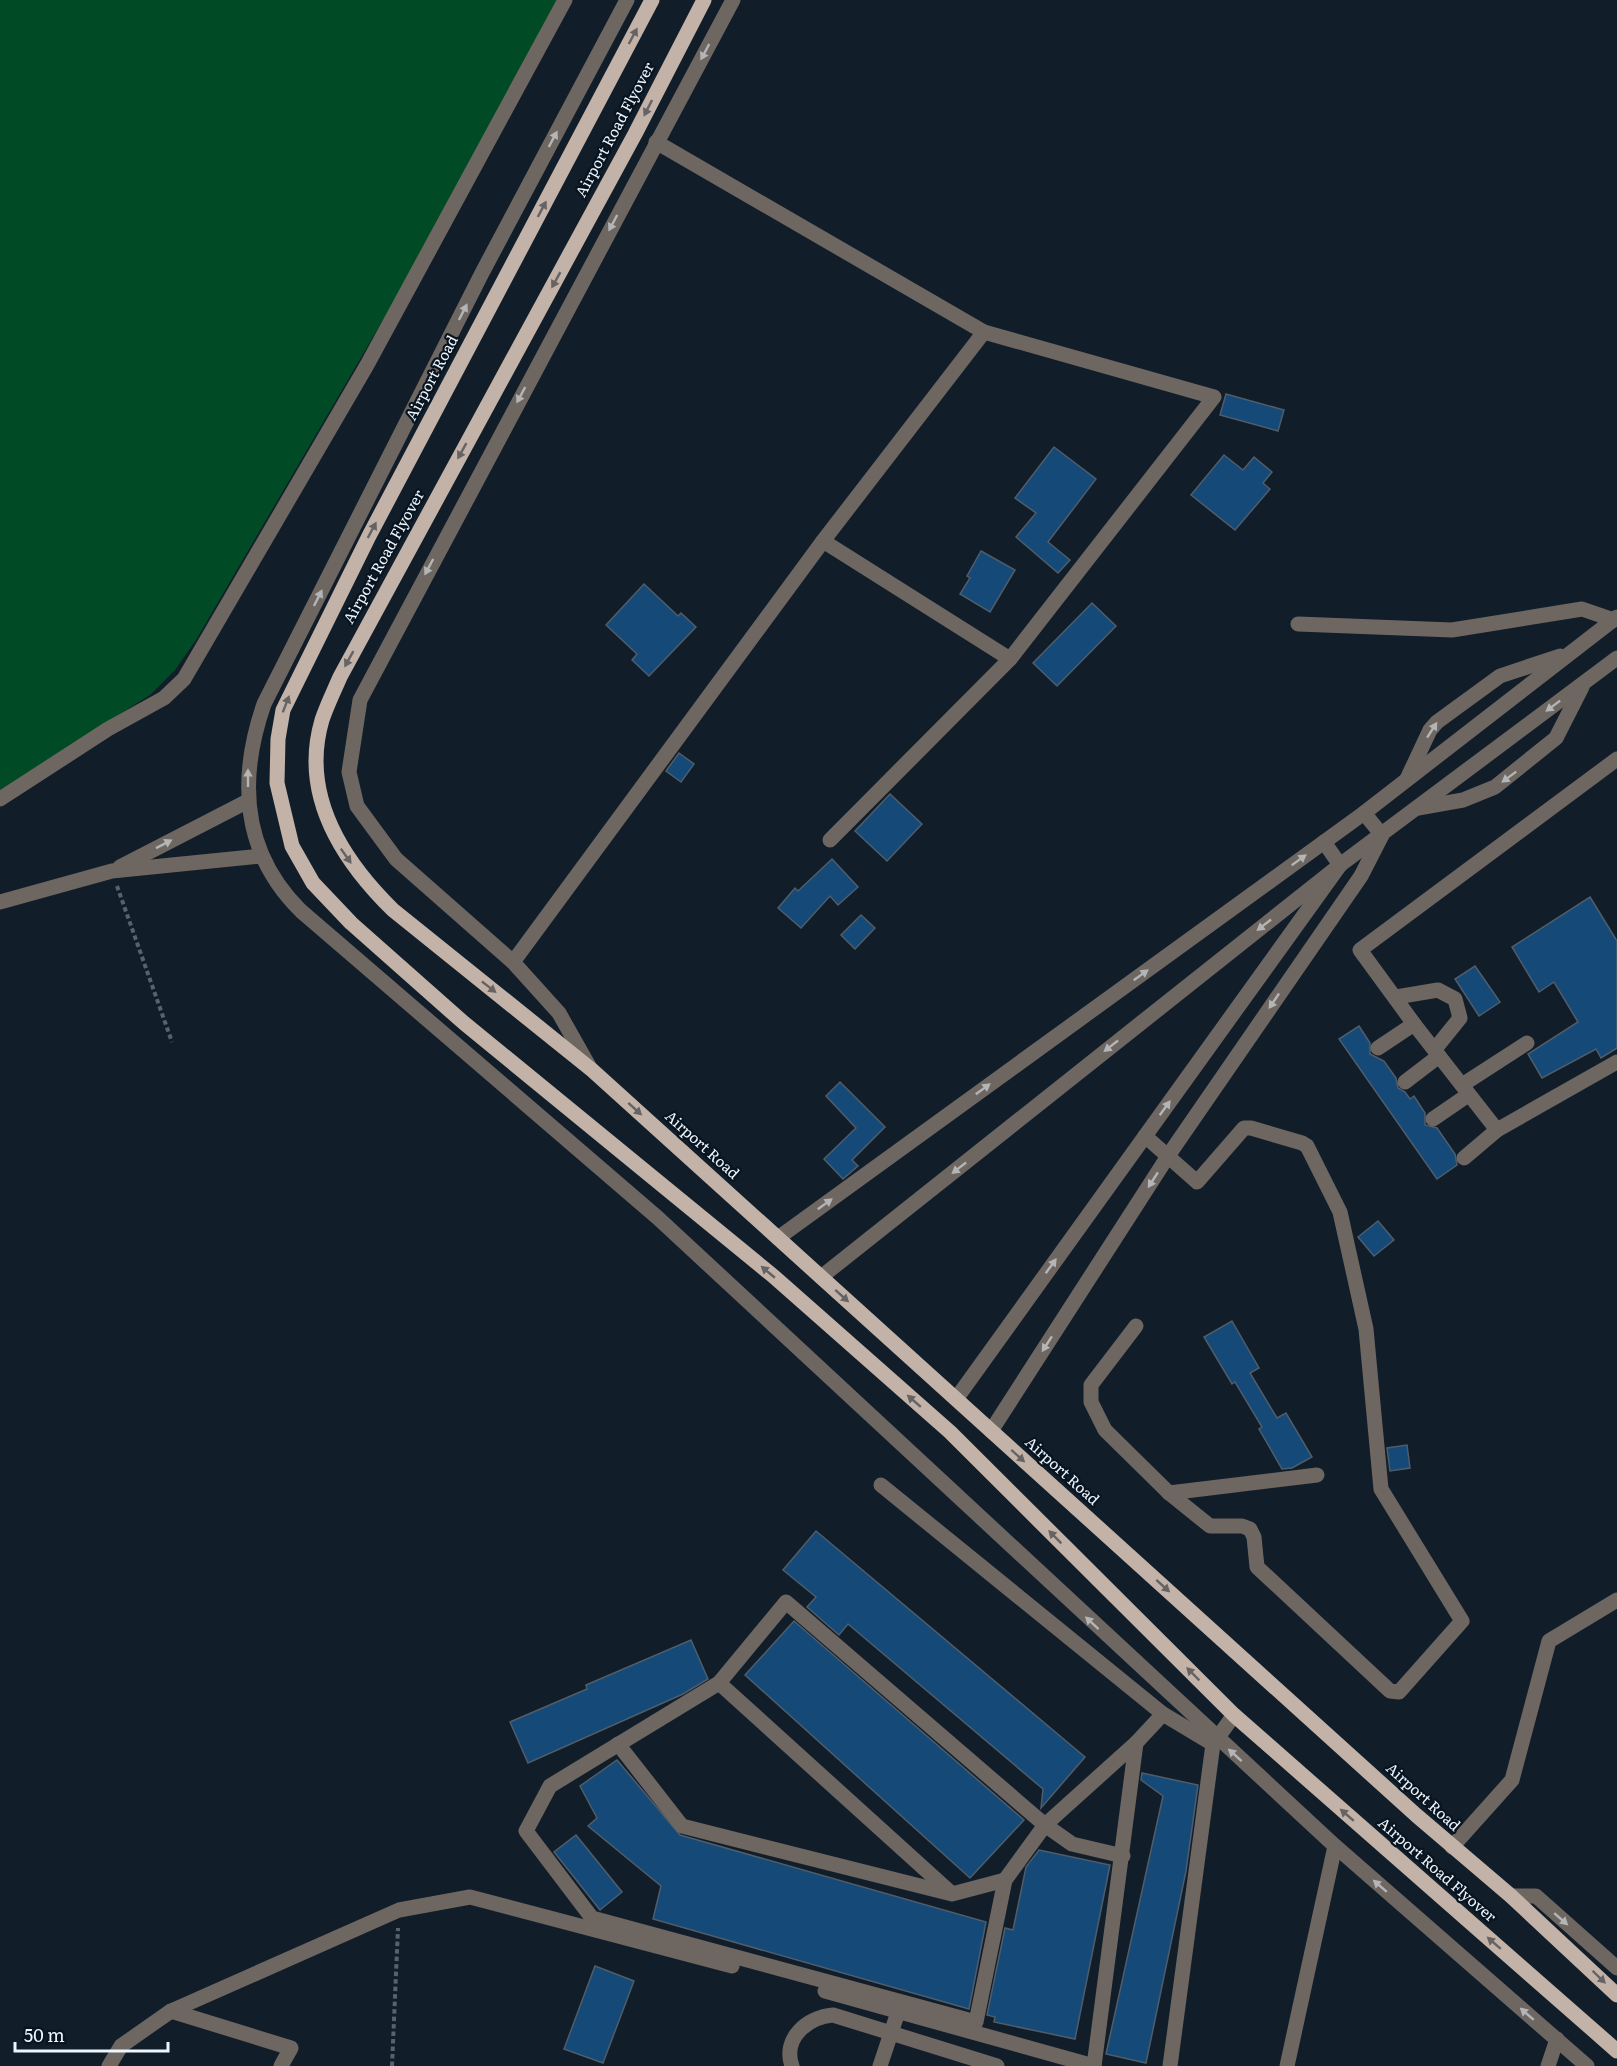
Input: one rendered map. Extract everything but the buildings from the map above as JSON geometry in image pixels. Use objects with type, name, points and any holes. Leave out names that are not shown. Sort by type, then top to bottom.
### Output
[{"type":"main road","name":"Airport Road","points":[[652,0],[369,536],[283,710],[278,739],[277,783],[292,846],[313,883],[351,923],[464,1023],[772,1275],[950,1432],[1234,1715]]},
{"type":"main road","name":"Airport Road Flyover","points":[[592,1070],[393,910],[365,883],[336,842],[322,803],[317,749],[322,720],[340,677],[635,134],[704,0]]},
{"type":"main road","name":"Airport Road","points":[[592,1070],[1452,1847],[1511,1896]]},
{"type":"main road","name":"Airport Road Flyover","points":[[1234,1715],[1617,2051]]},
{"type":"main road","name":"Airport Road Flyover","points":[[1511,1896],[1617,1995]]},
{"type":"street","points":[[0,799],[100,734],[164,698],[183,679],[367,365],[565,0]]},
{"type":"street","points":[[627,0],[483,273],[264,704],[252,738],[247,770],[248,801],[261,856],[282,891],[301,911],[658,1218],[1214,1741],[1587,2066]]},
{"type":"street","points":[[592,1070],[560,1013],[513,962],[396,859],[357,806],[349,772],[350,756],[360,700],[733,0]]},
{"type":"street","points":[[656,142],[984,332],[1214,397],[1010,659],[830,840]]},
{"type":"street","points":[[513,962],[823,541],[984,332]]},
{"type":"street","points":[[823,541],[1010,659]]},
{"type":"street","points":[[1298,624],[1452,630],[1582,609],[1616,618]]},
{"type":"street","points":[[778,1238],[1406,782],[1616,618]]},
{"type":"street","points":[[1406,782],[1437,722],[1500,676],[1571,653]]},
{"type":"street","points":[[821,1277],[1340,865],[1617,658]]},
{"type":"street","points":[[1415,809],[1463,800],[1495,787],[1556,738],[1583,684]]},
{"type":"street","points":[[1497,1130],[1414,1024],[1360,950],[1617,759]]},
{"type":"street","points":[[112,871],[248,801]]},
{"type":"street","points":[[1364,813],[1382,835]]},
{"type":"street","points":[[991,1431],[1168,1157],[1361,876],[1382,835]]},
{"type":"street","points":[[1324,842],[1340,865]]},
{"type":"street","points":[[0,902],[112,871],[261,856]]},
{"type":"street","points":[[956,1399],[1340,865]]},
{"type":"street","points":[[1396,997],[1438,990],[1455,999],[1460,1018],[1437,1052],[1405,1082]]},
{"type":"street","points":[[1378,1048],[1414,1024]]},
{"type":"street","points":[[1433,1119],[1465,1090],[1527,1043]]},
{"type":"street","points":[[1464,1158],[1497,1130],[1617,1062]]},
{"type":"street","points":[[1136,1326],[1094,1379],[1090,1391],[1091,1402],[1110,1437],[1169,1493],[1210,1526],[1242,1526],[1250,1529],[1254,1538],[1257,1567],[1393,1693],[1399,1692],[1461,1625],[1462,1619],[1381,1489],[1366,1329],[1340,1212],[1307,1146],[1246,1128],[1197,1182],[1145,1136]]},
{"type":"street","points":[[1169,1493],[1317,1475]]},
{"type":"street","points":[[881,1485],[1162,1714],[1214,1741]]},
{"type":"street","points":[[1452,1847],[1512,1780],[1549,1641],[1617,1600]]},
{"type":"street","points":[[1123,1856],[1072,1844],[1045,1825],[786,1602],[718,1683],[550,1786],[526,1831],[592,1918],[976,2022],[1005,1880],[1045,1825],[1136,1743],[1162,1714]]},
{"type":"street","points":[[718,1683],[952,1894]]},
{"type":"street","points":[[1170,2066],[1214,1741],[1234,1715]]},
{"type":"street","points":[[109,2066],[121,2046],[171,2011],[399,1910],[470,1897],[1094,2066],[1136,1743]]},
{"type":"street","points":[[618,1744],[682,1826],[952,1894],[1005,1880]]},
{"type":"street","points":[[1287,2066],[1335,1846]]},
{"type":"street","points":[[1511,1896],[1536,1896],[1617,1968]]},
{"type":"street","points":[[171,2011],[291,2048],[281,2066]]},
{"type":"street","points":[[880,2066],[898,2012]]},
{"type":"street","points":[[792,2066],[790,2046],[798,2032],[808,2022],[821,2016],[833,2016],[997,2066]]},
{"type":"street","points":[[1548,2066],[1557,2039]]},
{"type":"path","points":[[112,871],[172,1042]]},
{"type":"path","points":[[392,2066],[399,1910]]},
{"type":"green space","points":[[0,0],[557,0],[397,296],[196,640],[175,670],[150,695],[0,790]]}]
